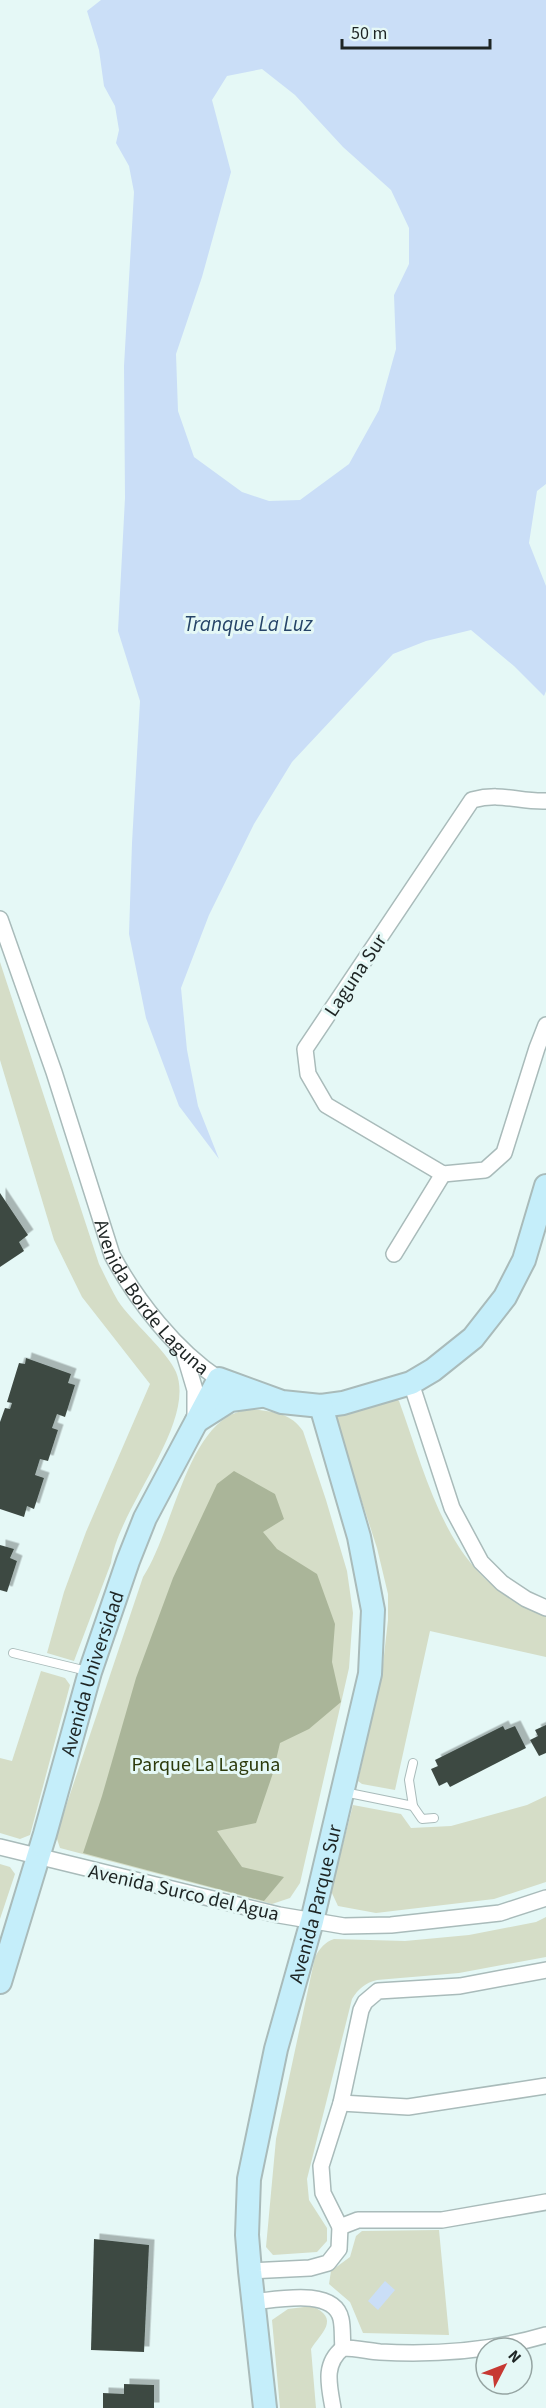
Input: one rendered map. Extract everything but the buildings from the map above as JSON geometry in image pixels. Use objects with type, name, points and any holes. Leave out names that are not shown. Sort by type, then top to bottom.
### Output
[{"type":"street","name":"Laguna Sur","points":[[442,1174],[326,1105],[308,1074],[305,1049],[472,800],[485,796],[505,796],[546,801]]},
{"type":"street","name":"Avenida Borde Laguna","points":[[0,919],[54,1072],[112,1255],[127,1282],[157,1322],[200,1366],[219,1379],[282,1402],[321,1406],[343,1403],[411,1383],[454,1355],[490,1318],[505,1297],[524,1260],[546,1186]]},
{"type":"street","points":[[394,1254],[442,1174],[485,1170],[504,1153],[546,1026]]},
{"type":"street","points":[[180,1345],[195,1390],[194,1424]]},
{"type":"street","name":"Avenida Universidad","points":[[0,1982],[90,1672],[128,1561],[145,1518],[219,1379]]},
{"type":"street","points":[[411,1383],[452,1508],[481,1562],[502,1583],[526,1599],[546,1608]]},
{"type":"street","points":[[194,1424],[230,1400],[261,1395]]},
{"type":"street","name":"Avenida Parque Sur","points":[[265,2408],[249,2271],[249,2178],[276,2049],[312,1921],[370,1674],[373,1610],[359,1538],[321,1406]]},
{"type":"street","name":"Avenida Surco del Agua","points":[[0,1847],[268,1912],[344,1926],[391,1925],[500,1913],[546,1898]]},
{"type":"street","points":[[249,2271],[310,2268],[328,2264],[339,2249],[340,2227],[324,2193],[321,2166],[341,2103],[361,2010],[366,2002],[378,1991],[460,1986],[546,1970]]},
{"type":"street","points":[[341,2103],[408,2107],[546,2086]]},
{"type":"street","points":[[340,2227],[358,2220],[441,2220],[546,2202]]},
{"type":"street","points":[[252,2302],[312,2298],[328,2302],[341,2319],[343,2348]]},
{"type":"street","points":[[333,2408],[328,2378],[330,2363],[343,2348],[378,2352],[450,2353],[520,2343],[546,2335]]},
{"type":"lane","points":[[13,1653],[90,1672]]},
{"type":"lane","points":[[413,1764],[409,1780],[412,1806],[422,1819],[434,1818]]},
{"type":"lane","points":[[341,1791],[412,1806]]},
{"type":"green space","points":[[0,962],[99,1264],[118,1301],[171,1364],[176,1372],[180,1393],[176,1416],[167,1440],[127,1517],[74,1661],[47,1653],[64,1592],[86,1532],[150,1384],[82,1297],[54,1240],[0,1060]]},
{"type":"green space","points":[[395,1398],[399,1401],[434,1498],[465,1556],[486,1580],[513,1600],[546,1615],[546,1657],[430,1631],[395,1790],[362,1784],[358,1781],[382,1673],[388,1620],[388,1594],[377,1548],[334,1415]]},
{"type":"green space","name":"Parque La Laguna","points":[[249,1409],[286,1416],[303,1431],[347,1571],[353,1613],[349,1668],[300,1883],[290,1898],[272,1904],[60,1848],[56,1836],[143,1577],[162,1538],[189,1468],[212,1430],[229,1416]]},
{"type":"green space","name":"Parque La Laguna","points":[[234,1471],[275,1494],[284,1519],[263,1532],[277,1549],[317,1574],[335,1624],[332,1662],[341,1702],[309,1729],[280,1743],[273,1773],[256,1823],[217,1831],[242,1867],[284,1877],[264,1901],[83,1853],[136,1678],[173,1578],[217,1484]]},
{"type":"green space","points":[[41,1671],[65,1678],[70,1685],[30,1835],[20,1839],[0,1833],[0,1758],[12,1761]]},
{"type":"green space","points":[[546,1796],[546,1882],[494,1899],[376,1913],[338,1906],[331,1891],[353,1805],[401,1814],[411,1828],[451,1826],[527,1805]]},
{"type":"green space","points":[[0,1864],[10,1867],[15,1874],[0,1919]]},
{"type":"green space","points":[[546,1917],[546,1957],[459,1973],[377,1980],[365,1985],[357,1992],[352,1999],[307,2179],[309,2200],[327,2228],[327,2241],[317,2252],[273,2255],[266,2247],[276,2139],[315,1957],[321,1948],[334,1939],[405,1941],[469,1935],[536,1922]]},
{"type":"green space","points":[[439,2230],[449,2335],[363,2333],[350,2302],[329,2284],[331,2271],[350,2257],[356,2236],[362,2231]]},
{"type":"green space","points":[[312,2306],[321,2311],[327,2321],[323,2332],[311,2349],[316,2408],[280,2408],[272,2320],[288,2309]]},
{"type":"water","name":"Tranque La Luz","points":[[101,0],[546,0],[546,484],[537,491],[529,543],[546,586],[546,691],[544,696],[514,666],[471,630],[426,641],[393,654],[292,762],[254,824],[209,915],[181,988],[187,1050],[198,1106],[219,1159],[179,1106],[146,1018],[129,934],[140,701],[118,631],[125,498],[124,366],[134,192],[129,166],[116,143],[119,130],[115,106],[104,86],[99,50],[87,11]],"holes":[[[262,69],[295,95],[343,147],[391,190],[409,228],[409,264],[394,295],[396,349],[379,410],[349,464],[300,500],[269,501],[242,492],[194,457],[178,411],[176,354],[202,277],[231,172],[212,100],[227,76]]]},
{"type":"water","points":[[385,2281],[395,2290],[378,2310],[368,2301]]}]
